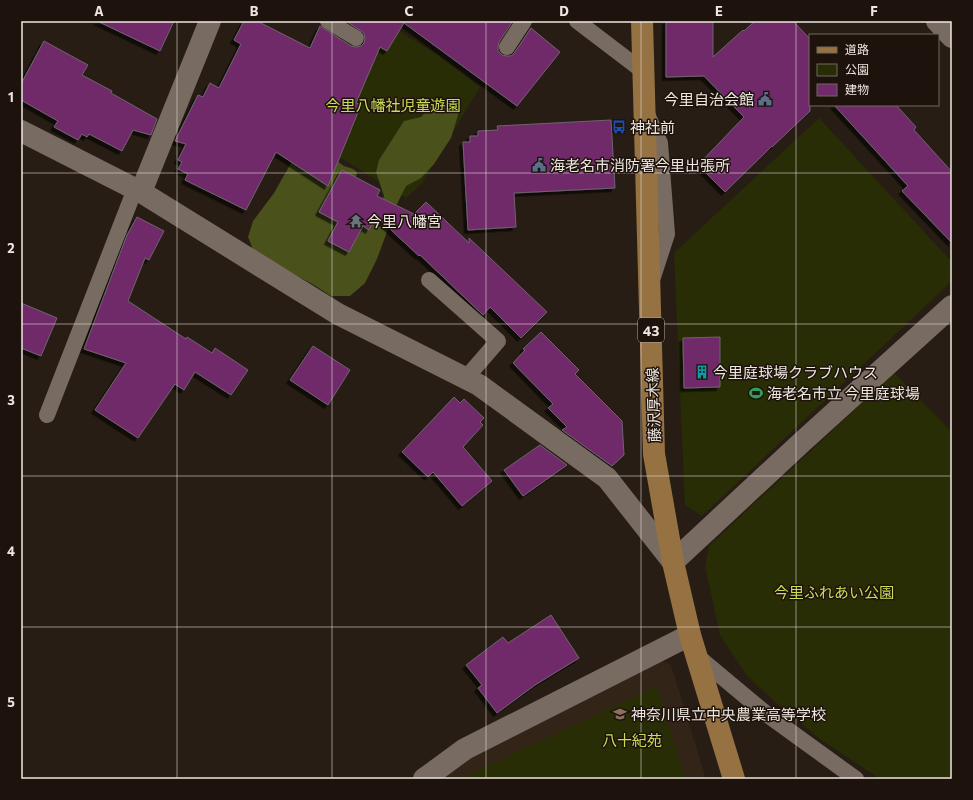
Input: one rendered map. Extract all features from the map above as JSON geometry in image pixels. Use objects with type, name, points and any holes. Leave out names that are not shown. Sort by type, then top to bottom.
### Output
[{"type":"main road","name":"藤沢厚木線","points":[[642,21],[654,454],[673,562],[690,635],[734,779]]},
{"type":"street","points":[[138,190],[210,21]]},
{"type":"street","points":[[937,21],[952,37]]},
{"type":"street","points":[[21,131],[138,190],[338,314],[479,385],[607,478],[673,562],[802,442],[952,306]]},
{"type":"street","points":[[424,779],[465,749],[690,635]]},
{"type":"lane","points":[[328,21],[356,38]]},
{"type":"lane","points":[[507,47],[524,21]]},
{"type":"lane","points":[[577,21],[644,72]]},
{"type":"lane","points":[[47,415],[138,190]]},
{"type":"lane","points":[[429,280],[498,341],[466,378]]},
{"type":"lane","points":[[696,656],[769,716],[856,779]]},
{"type":"shaded area","name":"八十紀苑","points":[[655,658],[671,665],[706,779],[437,779],[462,763]]},
{"type":"green space","name":"今里八幡社児童遊園","points":[[368,21],[383,21],[436,54],[480,87],[422,183],[406,198],[305,136],[348,50]]},
{"type":"green space","points":[[450,101],[459,112],[451,138],[434,164],[421,178],[406,186],[398,202],[377,259],[365,283],[350,296],[331,296],[254,252],[248,237],[253,221],[274,193],[299,149],[322,150],[344,166],[357,172],[355,180],[353,242],[377,214],[384,196],[376,172],[379,160],[404,121],[421,117],[432,105]]},
{"type":"green space","name":"海老名市立 今里庭球場","points":[[819,118],[952,262],[952,281],[702,516],[685,505],[674,253]]},
{"type":"green space","name":"今里ふれあい公園","points":[[894,373],[952,432],[952,779],[880,779],[820,739],[772,699],[747,676],[720,635],[705,566],[709,546]]},
{"type":"green space","name":"八十紀苑","points":[[657,686],[685,779],[463,779],[470,774]]},
{"type":"building","points":[[97,21],[174,21],[160,51]]},
{"type":"building","points":[[244,21],[257,21],[310,48],[320,26],[351,46],[361,46],[365,39],[364,33],[346,21],[513,21],[499,42],[498,51],[502,55],[511,56],[531,28],[560,52],[517,106],[404,23],[387,51],[380,47],[356,103],[361,105],[328,186],[276,152],[246,210],[185,180],[188,174],[178,169],[182,162],[178,160],[186,144],[175,141],[198,95],[203,97],[210,83],[219,88],[241,44],[234,40]]},
{"type":"building","points":[[666,21],[713,21],[713,57],[755,21],[793,21],[809,38],[810,111],[725,192],[698,165],[744,117],[704,76],[666,77]]},
{"type":"building","points":[[44,41],[88,65],[82,75],[112,91],[111,93],[157,119],[151,135],[133,130],[122,151],[89,134],[87,137],[82,134],[78,140],[54,127],[58,121],[21,100],[21,84]]},
{"type":"building","points":[[835,106],[897,106],[916,127],[914,130],[952,172],[952,243],[902,191],[908,186]]},
{"type":"building","name":"海老名市消防署今里出張所","points":[[611,120],[615,188],[514,193],[516,227],[468,230],[463,142],[470,142],[470,136],[478,136],[478,131],[498,130],[497,126]]},
{"type":"building","points":[[342,170],[380,190],[377,196],[414,214],[426,202],[469,243],[469,238],[547,312],[521,338],[490,307],[483,315],[420,255],[419,256],[376,216],[369,230],[363,226],[349,252],[328,241],[338,222],[319,212]]},
{"type":"building","points":[[137,217],[164,231],[149,260],[145,258],[128,301],[186,339],[187,337],[212,353],[215,348],[248,370],[231,395],[195,372],[184,390],[175,384],[138,438],[95,410],[126,363],[84,349],[127,235]]},
{"type":"building","points":[[21,303],[57,318],[41,356],[21,348]]},
{"type":"building","points":[[541,332],[579,370],[575,374],[622,421],[624,455],[612,466],[562,430],[567,427],[548,408],[553,404],[513,363],[525,350],[523,349]]},
{"type":"building","name":"今里庭球場クラブハウス","points":[[720,337],[720,387],[684,388],[683,338]]},
{"type":"building","points":[[313,346],[350,370],[328,405],[290,380]]},
{"type":"building","points":[[454,397],[460,403],[464,399],[484,418],[480,422],[483,425],[463,447],[492,481],[462,506],[433,472],[428,477],[402,452]]},
{"type":"building","points":[[540,445],[567,465],[523,496],[504,470]]},
{"type":"building","points":[[551,615],[579,658],[535,685],[497,713],[478,688],[482,685],[466,665],[503,637],[508,643]]},
{"type":"place","name":"今里自治会館","points":[[765,99]]},
{"type":"place","name":"神社前","points":[[619,127]]},
{"type":"place","name":"海老名市消防署今里出張所","points":[[539,165]]},
{"type":"place","name":"今里八幡宮","points":[[356,221]]},
{"type":"place","name":"今里庭球場クラブハウス","points":[[702,372]]},
{"type":"place","name":"海老名市立 今里庭球場","points":[[756,393]]},
{"type":"place","name":"神奈川県立中央農業高等学校","points":[[620,714]]}]
